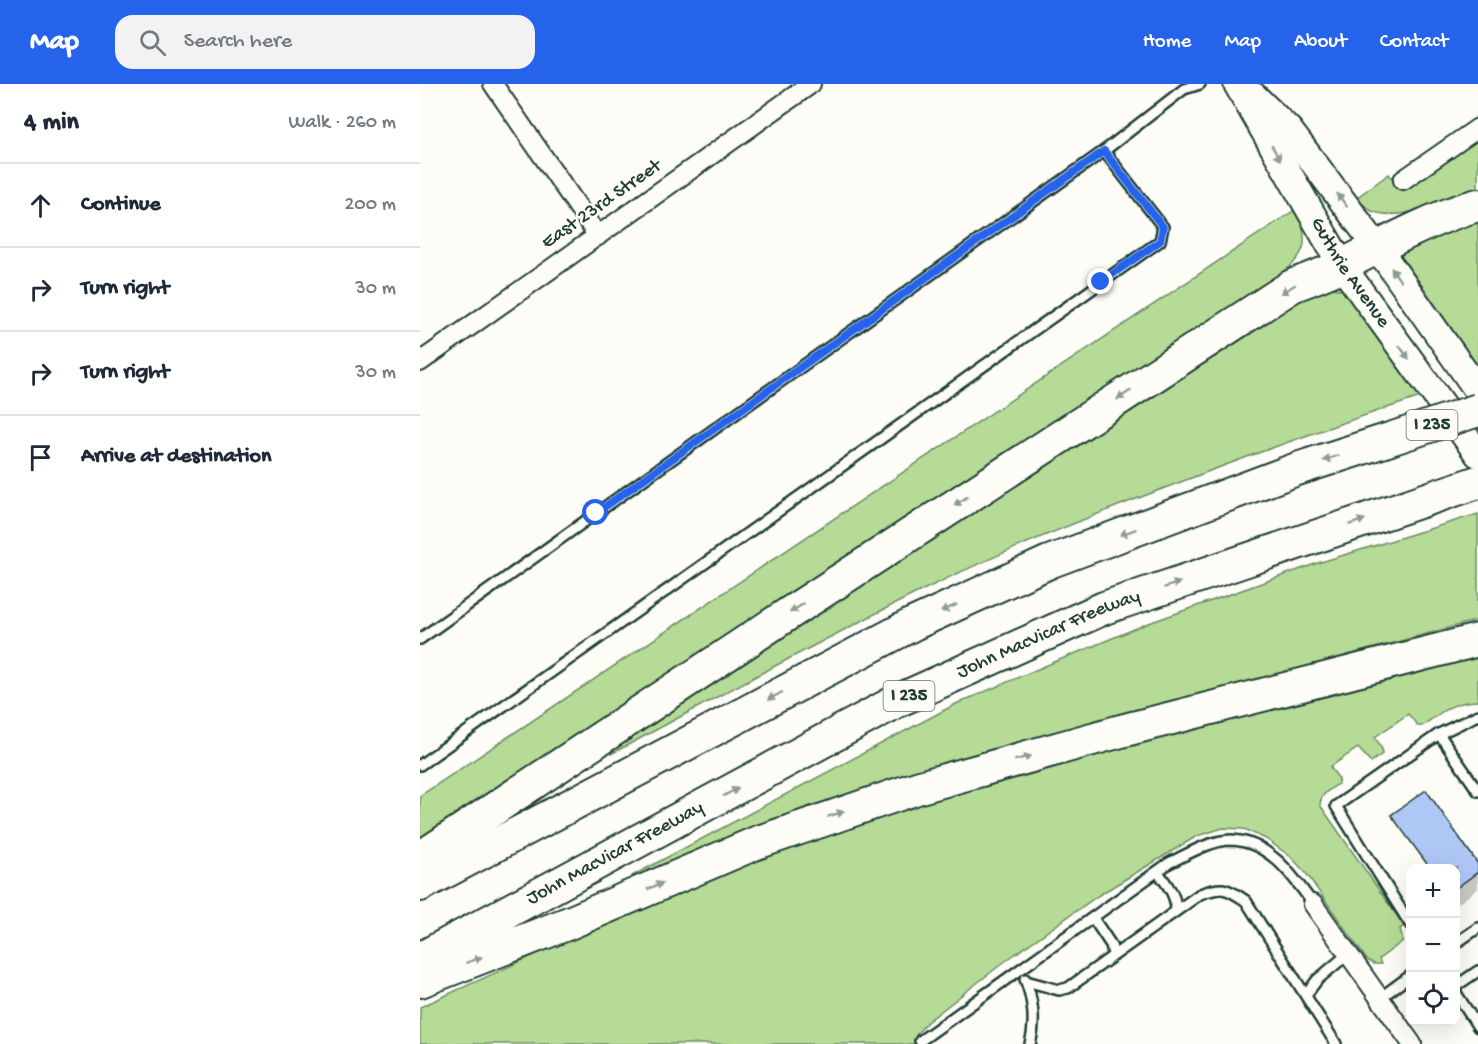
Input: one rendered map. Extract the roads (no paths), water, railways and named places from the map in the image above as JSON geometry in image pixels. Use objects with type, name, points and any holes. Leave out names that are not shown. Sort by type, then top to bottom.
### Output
[{"type":"highway","points":[[420,858],[776,622],[1282,292],[1459,210],[1478,205]]},
{"type":"highway","name":"I 235","points":[[420,885],[913,624],[1049,562],[1297,469],[1478,410]]},
{"type":"highway","name":"John MacVicar Freeway","points":[[420,959],[897,701],[1104,608],[1478,482]]},
{"type":"highway","points":[[420,981],[569,922],[756,843],[920,786],[1121,731],[1478,640]]},
{"type":"main road","name":"Guthrie Avenue","points":[[1239,84],[1289,130],[1377,247],[1478,391]]},
{"type":"main road","name":"Guthrie Avenue","points":[[1239,84],[1342,266],[1478,454]]},
{"type":"street","points":[[493,84],[598,236]]},
{"type":"street","name":"East 23rd Street","points":[[420,362],[811,84]]},
{"type":"street","points":[[1403,180],[1478,128]]},
{"type":"street","points":[[1313,904],[1412,1044]]},
{"type":"lane","points":[[420,639],[1104,151],[1138,122],[1184,89],[1200,84]]},
{"type":"lane","points":[[420,765],[1160,241],[1163,227],[1104,151]]},
{"type":"lane","points":[[1406,918],[1336,806],[1439,734],[1478,715]]},
{"type":"lane","points":[[1439,734],[1474,778],[1478,791]]},
{"type":"lane","points":[[924,1041],[1169,863],[1201,847],[1230,840],[1258,847],[1287,868],[1313,904]]},
{"type":"lane","points":[[1158,872],[1173,892],[1176,911]]},
{"type":"lane","points":[[1026,981],[1059,990],[1068,988],[1200,894],[1217,887],[1230,890],[1246,901],[1336,1044]]},
{"type":"lane","points":[[1093,918],[1111,945],[1113,954]]},
{"type":"lane","points":[[1460,940],[1478,928]]},
{"type":"lane","points":[[1306,995],[1317,980],[1349,953]]},
{"type":"lane","points":[[1019,970],[1031,995],[1033,1035],[1030,1044]]},
{"type":"lane","points":[[1460,983],[1478,971]]},
{"type":"lane","points":[[1380,998],[1406,979]]},
{"type":"lane","points":[[1460,1000],[1478,1027]]}]
